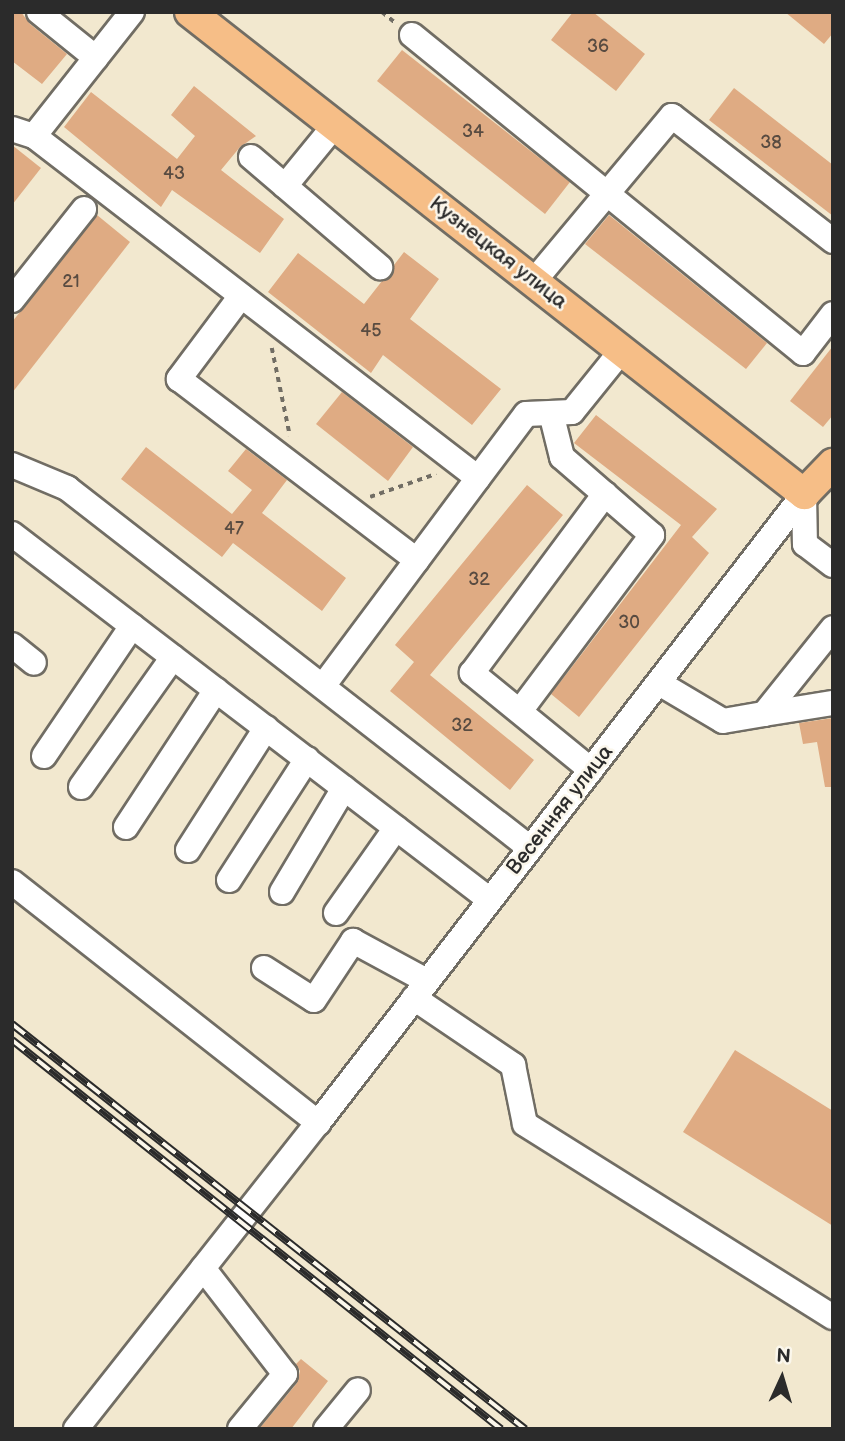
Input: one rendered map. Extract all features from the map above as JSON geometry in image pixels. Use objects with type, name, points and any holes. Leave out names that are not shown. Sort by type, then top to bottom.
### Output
[{"type":"main road","name":"Кузнецкая улица","points":[[190,12],[804,494]]},
{"type":"main road","name":"Весенняя улица","points":[[804,494],[833,464]]},
{"type":"street","points":[[39,12],[96,58]]},
{"type":"street","points":[[132,12],[96,58],[23,133],[469,471]]},
{"type":"street","points":[[412,36],[803,352],[833,314]]},
{"type":"street","points":[[534,281],[606,192],[673,116],[833,242]]},
{"type":"street","points":[[285,186],[335,125]]},
{"type":"street","points":[[251,157],[380,267]]},
{"type":"street","points":[[12,300],[84,209]]},
{"type":"street","points":[[241,296],[179,379],[417,560]]},
{"type":"street","points":[[323,686],[417,560],[469,471],[526,414],[572,412],[622,350]]},
{"type":"street","points":[[520,711],[652,535],[562,457],[551,413]]},
{"type":"street","points":[[12,465],[67,488],[530,848]]},
{"type":"street","points":[[591,770],[472,673],[605,494]]},
{"type":"street","points":[[804,494],[805,544],[833,565]]},
{"type":"street","name":"Весенняя улица","points":[[76,1429],[289,1160],[804,494]]},
{"type":"street","points":[[12,534],[491,900]]},
{"type":"street","points":[[44,756],[132,626]]},
{"type":"street","points":[[764,714],[833,628]]},
{"type":"street","points":[[12,645],[34,663]]},
{"type":"street","points":[[80,787],[173,657]]},
{"type":"street","points":[[659,682],[723,721],[833,703]]},
{"type":"street","points":[[126,827],[215,690]]},
{"type":"street","points":[[188,850],[266,728]]},
{"type":"street","points":[[229,880],[307,759]]},
{"type":"street","points":[[282,892],[344,788]]},
{"type":"street","points":[[336,913],[396,828]]},
{"type":"street","points":[[12,882],[317,1123]]},
{"type":"street","points":[[264,968],[314,1000],[353,941],[421,990],[513,1065],[525,1124],[833,1317]]},
{"type":"street","points":[[203,1268],[285,1374],[240,1429]]},
{"type":"street","points":[[326,1429],[358,1390]]},
{"type":"path","points":[[266,315],[297,469]]},
{"type":"path","points":[[345,505],[469,471]]},
{"type":"building","points":[[12,12],[21,12],[30,24],[67,54],[42,84],[12,61]]},
{"type":"building","points":[[573,12],[593,12],[645,54],[616,91],[551,40]]},
{"type":"building","points":[[785,12],[833,12],[833,33],[824,44]]},
{"type":"building","points":[[402,50],[570,182],[545,214],[377,81]]},
{"type":"building","points":[[194,86],[256,136],[240,147],[221,170],[284,219],[260,253],[172,190],[161,207],[64,127],[91,92],[177,159],[195,136],[171,115]]},
{"type":"building","points":[[734,88],[833,165],[833,216],[709,120]]},
{"type":"building","points":[[12,145],[41,168],[12,205]]},
{"type":"building","points":[[97,215],[130,242],[12,393],[12,322]]},
{"type":"building","points":[[609,215],[767,343],[746,369],[585,244]]},
{"type":"building","points":[[404,252],[439,279],[410,319],[501,389],[472,425],[383,355],[371,373],[268,292],[298,253],[364,304],[382,281],[392,276],[394,265]]},
{"type":"building","points":[[833,346],[833,415],[823,427],[790,401]]},
{"type":"building","points":[[342,392],[413,447],[388,481],[316,424]]},
{"type":"building","points":[[596,415],[717,509],[692,537],[709,553],[579,717],[551,694],[681,525],[574,443]]},
{"type":"building","points":[[146,447],[232,514],[252,490],[228,471],[246,449],[287,480],[262,513],[346,578],[322,611],[233,543],[222,557],[121,479]]},
{"type":"building","points":[[527,485],[563,515],[430,675],[534,760],[510,790],[390,691],[414,662],[395,645]]},
{"type":"building","points":[[833,718],[833,787],[825,787],[817,742],[803,744],[799,723]]},
{"type":"building","points":[[735,1050],[833,1111],[833,1226],[683,1132]]},
{"type":"building","points":[[301,1359],[328,1381],[291,1429],[259,1429],[297,1383],[300,1371],[296,1364]]},
{"type":"railway","points":[[12,1024],[525,1429]]},
{"type":"railway","points":[[12,1040],[501,1429]]}]
